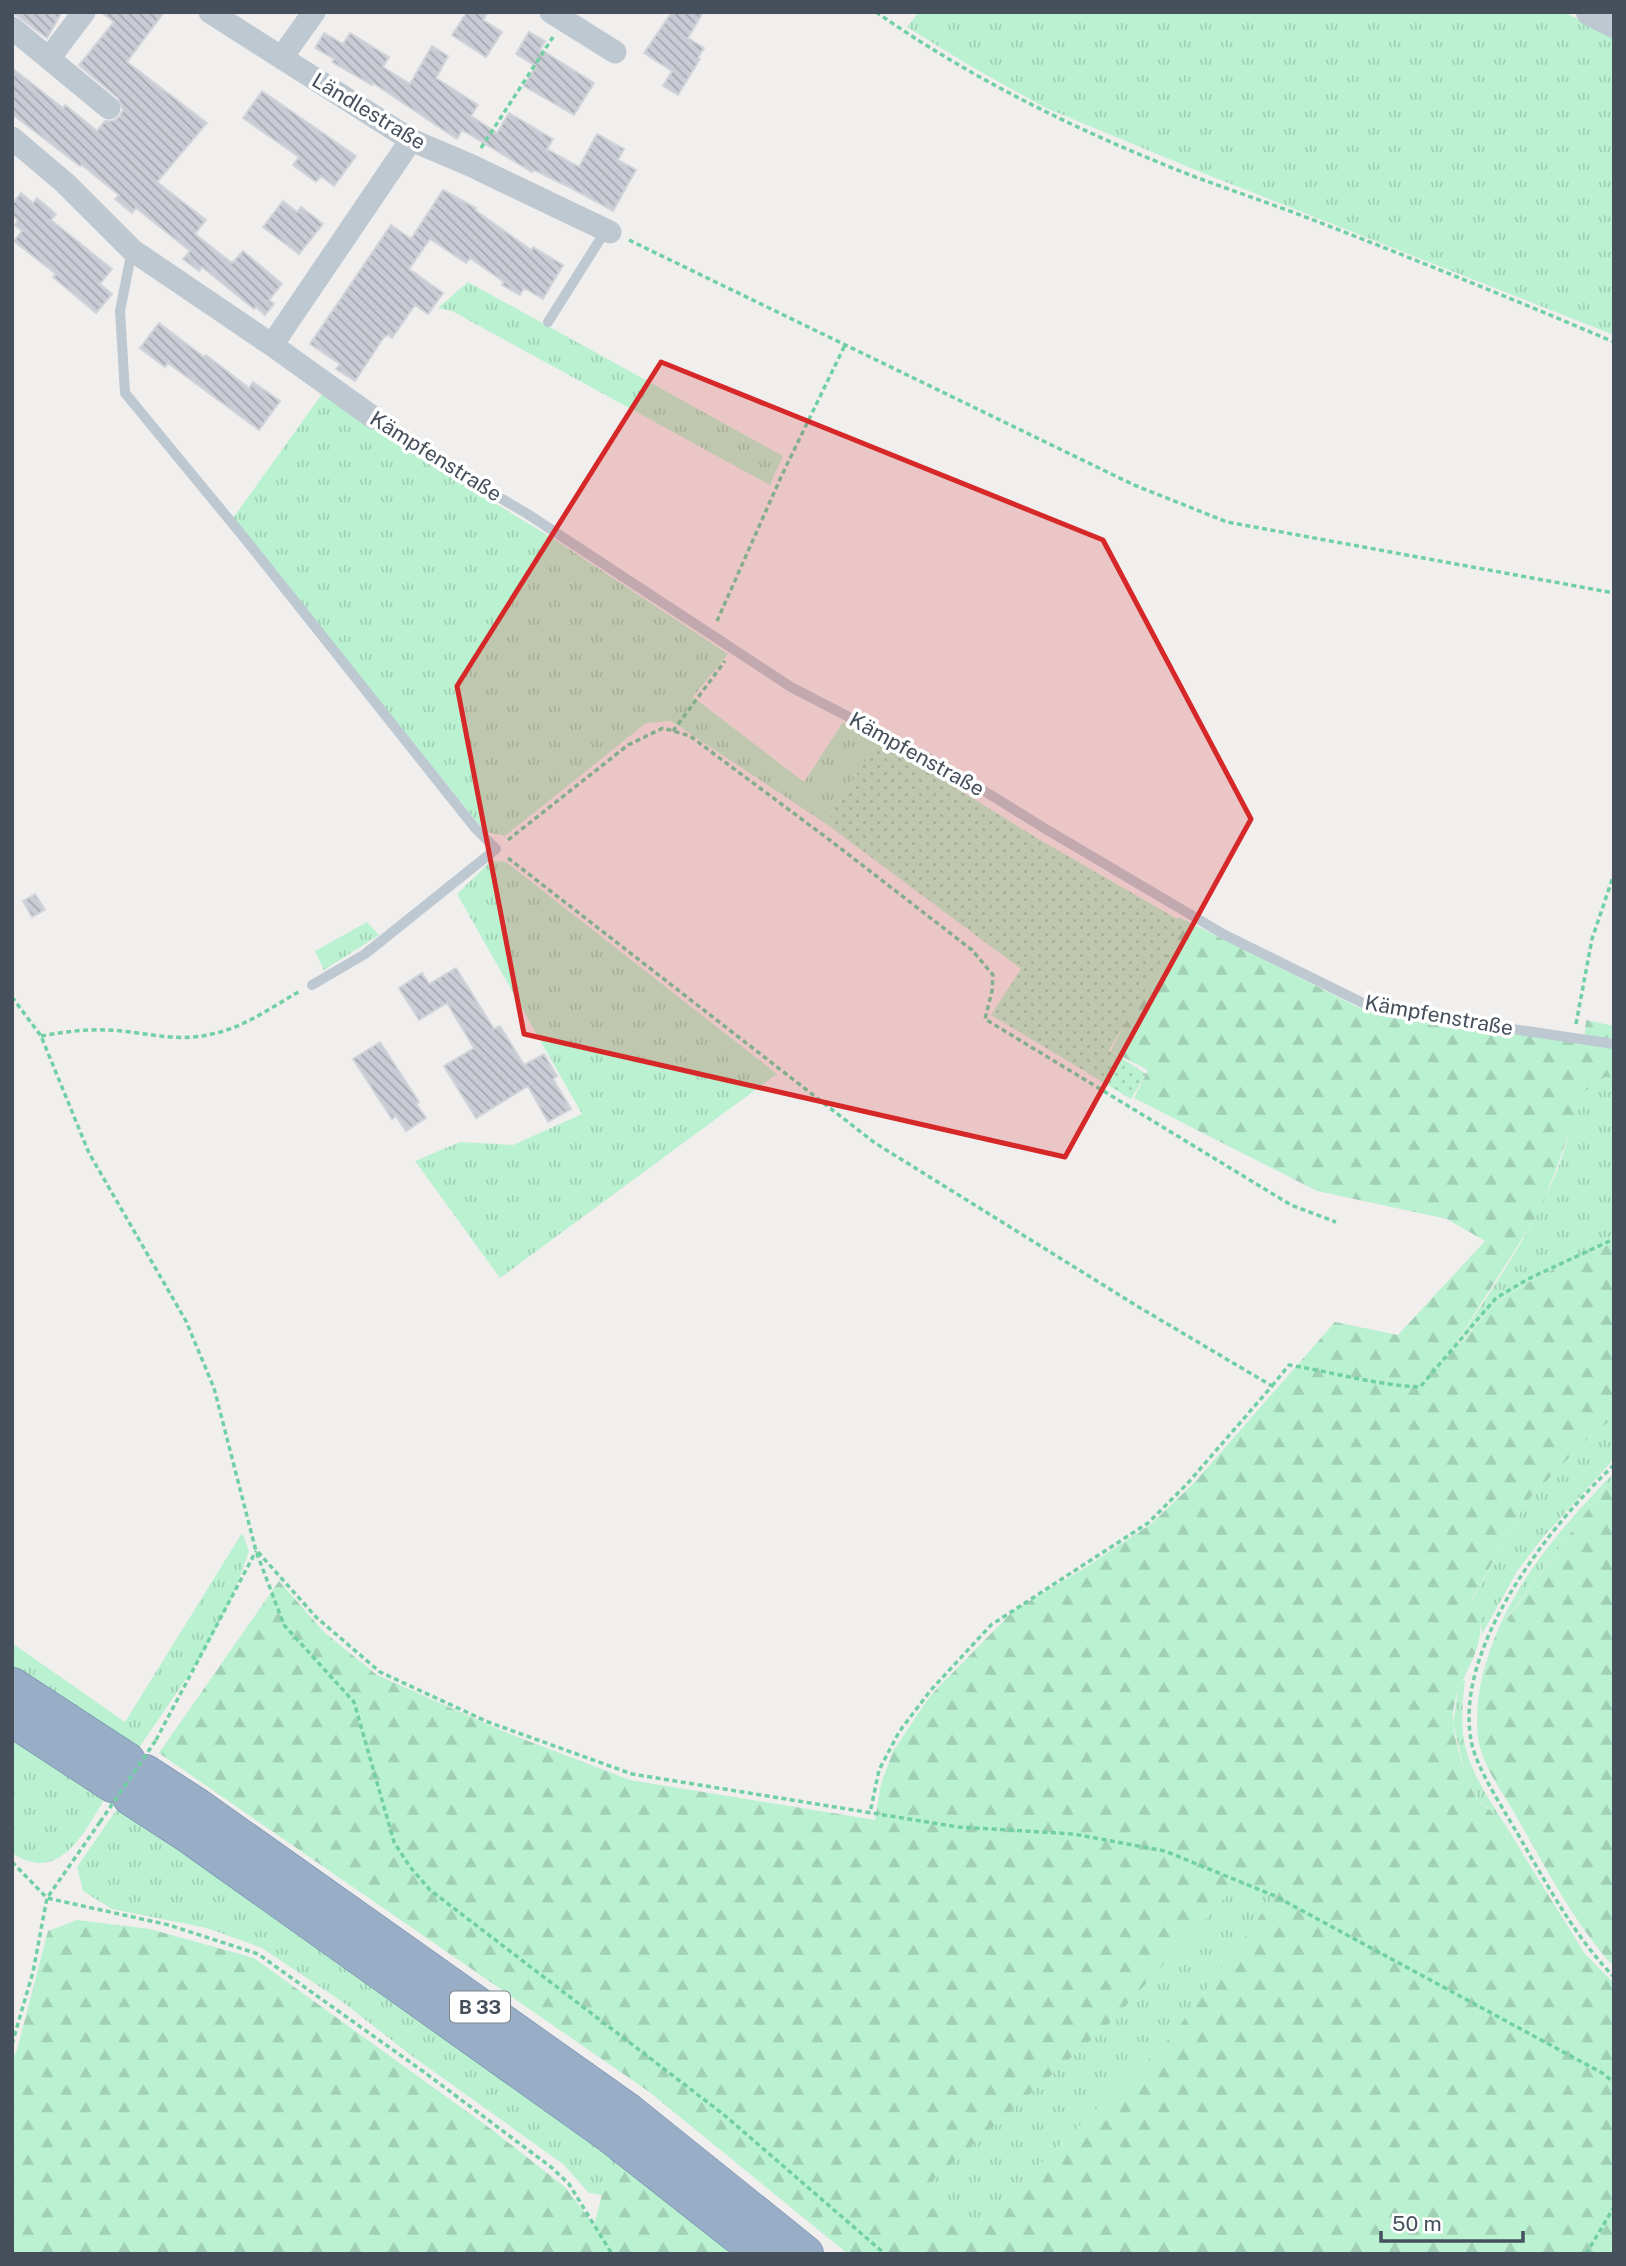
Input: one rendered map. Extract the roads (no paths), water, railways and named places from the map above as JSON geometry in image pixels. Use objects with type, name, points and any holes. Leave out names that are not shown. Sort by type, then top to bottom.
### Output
[{"type":"highway","name":"B 33","points":[[12,1686],[134,1771],[196,1806],[627,2112],[805,2254]]},
{"type":"highway","name":"B 33","points":[[12,1718],[134,1771],[188,1834],[611,2134],[762,2254]]},
{"type":"street","points":[[50,57],[84,12]]},
{"type":"street","name":"Ländlestraße","points":[[210,12],[411,140],[608,230]]},
{"type":"street","points":[[282,57],[314,12]]},
{"type":"street","points":[[1590,12],[1614,24]]},
{"type":"street","points":[[557,16],[615,52]]},
{"type":"street","points":[[12,27],[110,108]]},
{"type":"street","name":"Kämpfenstraße","points":[[12,138],[65,183],[132,250],[374,418]]},
{"type":"street","points":[[272,345],[411,140]]},
{"type":"lane","points":[[548,322],[608,230]]},
{"type":"lane","points":[[132,250],[120,311],[124,393],[475,828],[496,849],[365,954],[312,985]]},
{"type":"lane","name":"Kämpfenstraße","points":[[374,418],[434,459],[526,513],[791,687],[945,767],[1226,935],[1363,1003],[1432,1017],[1614,1044]]}]
